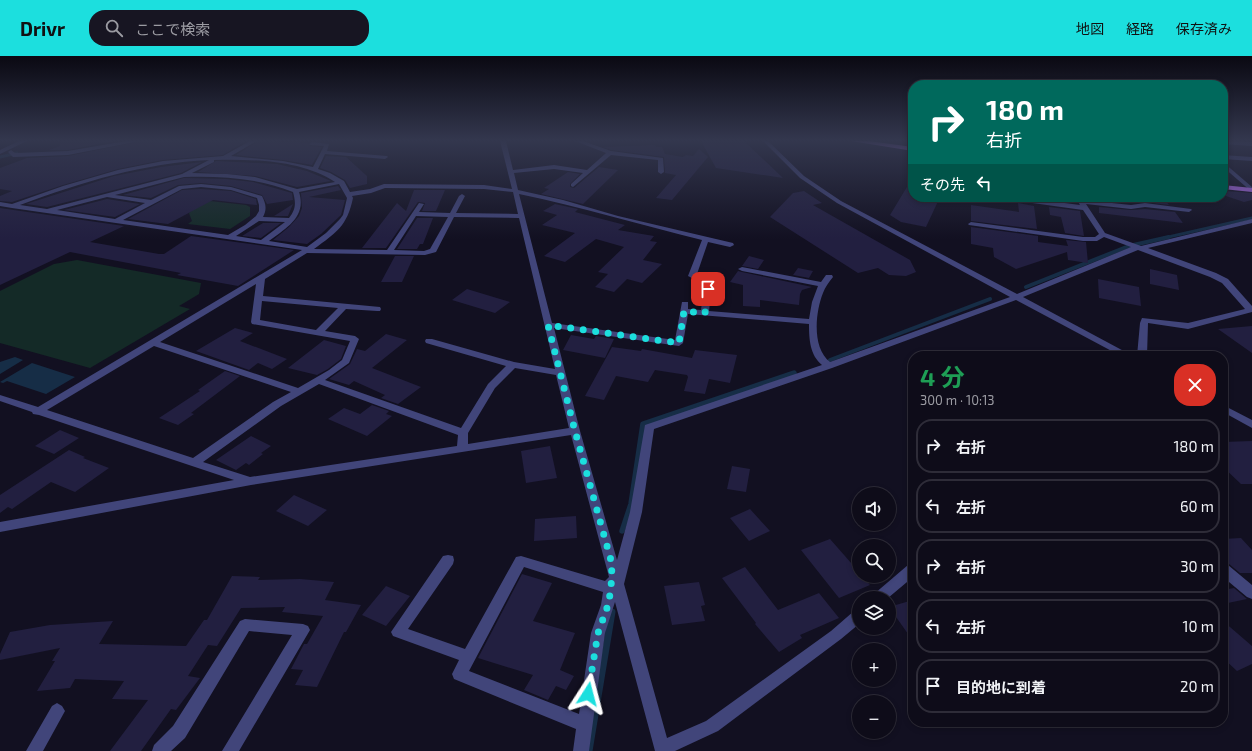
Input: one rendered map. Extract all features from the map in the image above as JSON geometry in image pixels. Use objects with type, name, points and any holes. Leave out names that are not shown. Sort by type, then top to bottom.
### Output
[{"type":"main road","points":[[1228,188],[1252,190]]},
{"type":"street","points":[[12,206],[56,189],[110,173]]},
{"type":"street","points":[[37,412],[261,279],[307,250],[332,231],[342,221],[350,206],[350,194],[342,182],[324,173]]},
{"type":"street","points":[[510,173],[575,431],[612,564],[614,587],[663,750],[712,726],[836,635],[852,621]]},
{"type":"street","points":[[573,185],[586,173]]},
{"type":"street","points":[[798,173],[839,202],[1119,351]]},
{"type":"street","points":[[1234,173],[1252,190]]},
{"type":"street","points":[[46,211],[167,178],[184,175],[246,177],[280,184],[296,191],[342,182]]},
{"type":"street","points":[[167,178],[181,187]]},
{"type":"street","points":[[350,194],[371,191],[384,186],[484,187],[561,201],[616,217],[730,245]]},
{"type":"street","points":[[116,221],[181,187],[222,187],[260,196],[262,200],[262,213],[258,219],[228,238]]},
{"type":"street","points":[[262,242],[291,220],[299,209],[300,202],[296,191]]},
{"type":"street","points":[[103,196],[152,202]]},
{"type":"street","points":[[0,204],[262,242],[307,250],[425,253],[433,250],[462,196]]},
{"type":"street","points":[[1045,202],[1085,208]]},
{"type":"street","points":[[1081,202],[1103,234],[1213,275],[1225,281],[1251,310],[1188,326],[1145,320],[1142,351]]},
{"type":"street","points":[[1095,202],[1131,207],[1144,205],[1189,210]]},
{"type":"street","points":[[389,253],[422,204]]},
{"type":"street","points":[[415,214],[521,216]]},
{"type":"street","points":[[258,219],[291,220]]},
{"type":"street","points":[[581,751],[598,633],[614,587],[636,512],[649,427],[829,366],[1016,297],[1136,246],[1252,221]]},
{"type":"street","points":[[971,224],[1083,239],[1097,239],[1103,234]]},
{"type":"street","points":[[705,313],[709,277],[692,276],[706,239]]},
{"type":"street","points":[[742,268],[823,285]]},
{"type":"street","points":[[829,277],[823,285],[817,300],[813,322],[814,341],[818,356],[829,366]]},
{"type":"street","points":[[195,462],[277,404],[332,372],[346,361],[355,339],[255,322],[261,279]]},
{"type":"street","points":[[258,298],[376,309]]},
{"type":"street","points":[[319,332],[344,306]]},
{"type":"street","points":[[548,325],[679,343],[685,308],[705,313],[813,322]]},
{"type":"street","points":[[429,341],[513,365],[560,373]]},
{"type":"street","points":[[153,343],[298,391]]},
{"type":"street","points":[[462,448],[463,433],[491,386],[513,365]]},
{"type":"street","points":[[317,380],[463,433]]},
{"type":"street","points":[[0,398],[37,412],[251,481]]},
{"type":"street","points":[[1228,411],[1252,425]]},
{"type":"street","points":[[0,527],[251,481],[575,431]]},
{"type":"street","points":[[448,560],[398,632],[468,657]]},
{"type":"street","points":[[584,724],[459,674],[521,561],[614,587]]},
{"type":"street","points":[[887,591],[908,573]]},
{"type":"street","points":[[1228,573],[1252,593]]},
{"type":"street","points":[[160,751],[179,732],[245,625],[303,630],[230,751]]},
{"type":"street","points":[[34,751],[57,711]]},
{"type":"green space","points":[[201,200],[246,205],[250,207],[250,216],[230,229],[188,224],[192,221],[189,213]]},
{"type":"green space","points":[[77,260],[201,283],[199,294],[179,306],[190,309],[90,368],[0,343],[0,291],[54,264]]},
{"type":"water","points":[[15,357],[23,360],[0,374],[0,362]]},
{"type":"water","points":[[32,363],[75,377],[46,394],[7,381],[3,383],[0,382]]},
{"type":"building","points":[[0,173],[103,173],[12,202],[0,201],[0,196],[12,191],[0,189]]},
{"type":"building","points":[[127,173],[179,173],[47,207],[26,204],[114,176]]},
{"type":"building","points":[[218,173],[313,173],[331,181],[297,187],[255,176]]},
{"type":"building","points":[[334,173],[364,173],[367,176],[367,184],[350,188],[345,180]]},
{"type":"building","points":[[566,173],[580,174],[570,184],[570,187],[574,188],[591,173],[614,173],[583,204],[541,194],[549,189],[544,188]]},
{"type":"building","points":[[667,173],[694,173],[672,200],[656,198],[676,175]]},
{"type":"building","points":[[752,173],[778,173],[783,178]]},
{"type":"building","points":[[184,178],[226,179],[253,182],[292,193],[293,200],[267,204],[262,195],[231,186],[201,183],[178,185],[151,198],[123,195]]},
{"type":"building","points":[[908,185],[908,202],[938,202],[926,227],[901,222],[890,215]]},
{"type":"building","points":[[338,186],[341,190],[309,197],[345,200],[341,215],[321,234],[307,244],[273,240],[289,227],[299,216],[302,208],[301,193]]},
{"type":"building","points":[[201,189],[231,191],[256,199],[257,205],[213,200],[168,224],[128,219],[182,190]]},
{"type":"building","points":[[414,190],[445,190],[436,211],[422,211],[425,203],[418,202],[386,248],[362,248],[397,203],[406,211]]},
{"type":"building","points":[[804,191],[822,203],[813,205],[910,260],[916,272],[906,276],[889,275],[878,268],[858,273],[770,217],[793,193]]},
{"type":"building","points":[[1228,191],[1252,193],[1252,200],[1244,202],[1228,197]]},
{"type":"building","points":[[107,199],[140,204],[115,217],[64,210]]},
{"type":"building","points":[[1121,202],[1145,202],[1131,203]]},
{"type":"building","points":[[1145,202],[1167,202],[1169,205]]},
{"type":"building","points":[[1018,203],[1034,206],[1037,229],[971,221],[971,205],[1019,212]]},
{"type":"building","points":[[293,204],[288,216],[274,216]]},
{"type":"building","points":[[555,204],[578,209],[575,212],[625,225],[618,230],[654,236],[650,241],[657,242],[643,260],[662,264],[642,283],[627,279],[614,292],[595,287],[608,274],[598,272],[624,247],[596,239],[565,262],[544,256],[575,233],[542,225],[557,215],[543,211]]},
{"type":"building","points":[[1049,207],[1080,211],[1084,236],[1065,233],[1061,217],[1050,215]]},
{"type":"building","points":[[1099,207],[1175,212],[1183,223],[1099,213]]},
{"type":"building","points":[[0,208],[124,226],[90,242],[159,254],[164,254],[191,236],[294,250],[238,286],[177,275],[181,273],[70,252],[0,285]]},
{"type":"building","points":[[417,218],[433,218],[423,244],[420,244],[417,249],[397,249]]},
{"type":"building","points":[[263,223],[281,223],[261,238],[242,236]]},
{"type":"building","points":[[971,227],[1038,236],[1038,242],[1068,246],[1066,240],[1086,242],[1088,263],[1068,260],[1067,252],[1016,269],[994,257],[993,248],[971,244]]},
{"type":"building","points":[[395,256],[414,256],[402,282],[381,282]]},
{"type":"building","points":[[749,256],[764,260],[758,269],[742,266]]},
{"type":"building","points":[[798,268],[813,271],[809,278],[793,275]]},
{"type":"building","points":[[1150,269],[1177,275],[1179,290],[1150,284]]},
{"type":"building","points":[[738,271],[812,287],[802,290],[799,305],[760,300],[760,307],[743,306],[743,285],[730,282]]},
{"type":"building","points":[[1098,279],[1139,287],[1141,306],[1099,298]]},
{"type":"building","points":[[467,289],[510,302],[495,313],[452,300]]},
{"type":"building","points":[[1252,326],[1252,353],[1218,329]]},
{"type":"building","points":[[235,328],[253,333],[240,341],[287,359],[272,369],[258,363],[249,370],[196,351]]},
{"type":"building","points":[[386,334],[407,340],[372,368],[421,387],[398,404],[381,398],[385,395],[354,381],[349,385],[329,379],[350,364],[357,349],[365,351]]},
{"type":"building","points":[[571,335],[594,339],[596,336],[614,339],[605,358],[563,350]]},
{"type":"building","points":[[324,340],[346,346],[341,359],[317,375],[288,368]]},
{"type":"building","points":[[612,347],[641,351],[642,349],[692,358],[695,350],[737,355],[730,383],[709,379],[705,394],[684,391],[688,377],[687,375],[655,370],[648,382],[616,376],[604,400],[585,396]]},
{"type":"building","points":[[225,371],[240,376],[191,413],[194,414],[178,425],[159,418],[200,391],[198,390]]},
{"type":"building","points":[[372,405],[389,411],[386,414],[392,416],[367,436],[328,419],[344,408],[360,414]]},
{"type":"building","points":[[60,430],[79,438],[54,454],[35,446]]},
{"type":"building","points":[[251,436],[271,446],[261,453],[263,454],[249,465],[246,463],[236,470],[216,460]]},
{"type":"building","points":[[1252,441],[1252,484],[1241,484],[1228,472],[1228,442]]},
{"type":"building","points":[[550,446],[557,478],[526,483],[521,451]]},
{"type":"building","points":[[69,450],[85,457],[83,458],[109,468],[75,492],[51,482],[12,509],[8,507],[0,513],[0,495]]},
{"type":"building","points":[[732,466],[750,469],[746,492],[727,489]]},
{"type":"building","points":[[294,495],[327,510],[308,526],[276,511]]},
{"type":"building","points":[[750,509],[770,531],[749,541],[730,518]]},
{"type":"building","points":[[576,516],[577,538],[534,541],[535,519]]},
{"type":"building","points":[[1241,538],[1252,550],[1252,573],[1240,573],[1228,563],[1228,539]]},
{"type":"building","points":[[830,539],[852,564],[852,583],[868,583],[870,585],[852,591],[852,593],[839,598],[801,550]]},
{"type":"building","points":[[745,567],[778,610],[819,593],[839,618],[800,635],[802,638],[779,652],[755,624],[756,623],[722,578]]},
{"type":"building","points":[[522,574],[552,583],[533,621],[575,633],[560,670],[574,676],[566,690],[556,686],[548,700],[524,690],[533,675],[478,658]]},
{"type":"building","points":[[232,576],[260,577],[258,580],[300,579],[334,582],[325,600],[361,605],[346,632],[344,632],[317,687],[295,685],[303,670],[291,669],[304,644],[307,644],[323,616],[282,612],[285,607],[241,608],[217,646],[208,645],[188,676],[200,678],[176,710],[171,709],[141,751],[110,751],[148,700],[112,699],[124,681],[75,679],[70,688],[37,691],[55,661],[52,661],[60,648],[0,660],[0,654],[10,632],[50,625],[113,621],[99,644],[186,646],[204,620],[207,620]]},
{"type":"building","points":[[699,582],[705,605],[701,606],[705,621],[672,625],[664,586]]},
{"type":"building","points":[[386,586],[410,596],[386,626],[362,615]]},
{"type":"building","points":[[1234,588],[1247,599],[1228,603],[1228,589]]},
{"type":"building","points":[[908,601],[908,634],[896,617],[896,605]]},
{"type":"building","points":[[1228,625],[1252,646],[1252,664],[1237,671],[1228,663]]},
{"type":"waterway","points":[[1164,238],[1252,218]]},
{"type":"waterway","points":[[1026,287],[1129,246],[1169,237]]},
{"type":"waterway","points":[[830,360],[990,299]]},
{"type":"waterway","points":[[622,531],[631,504],[643,424],[794,373]]},
{"type":"waterway","points":[[589,751],[612,612]]},
{"type":"route","points":[[588,694],[598,633],[608,605],[611,589],[612,564],[575,431],[548,325],[679,343],[684,311],[705,313],[708,289]]}]
